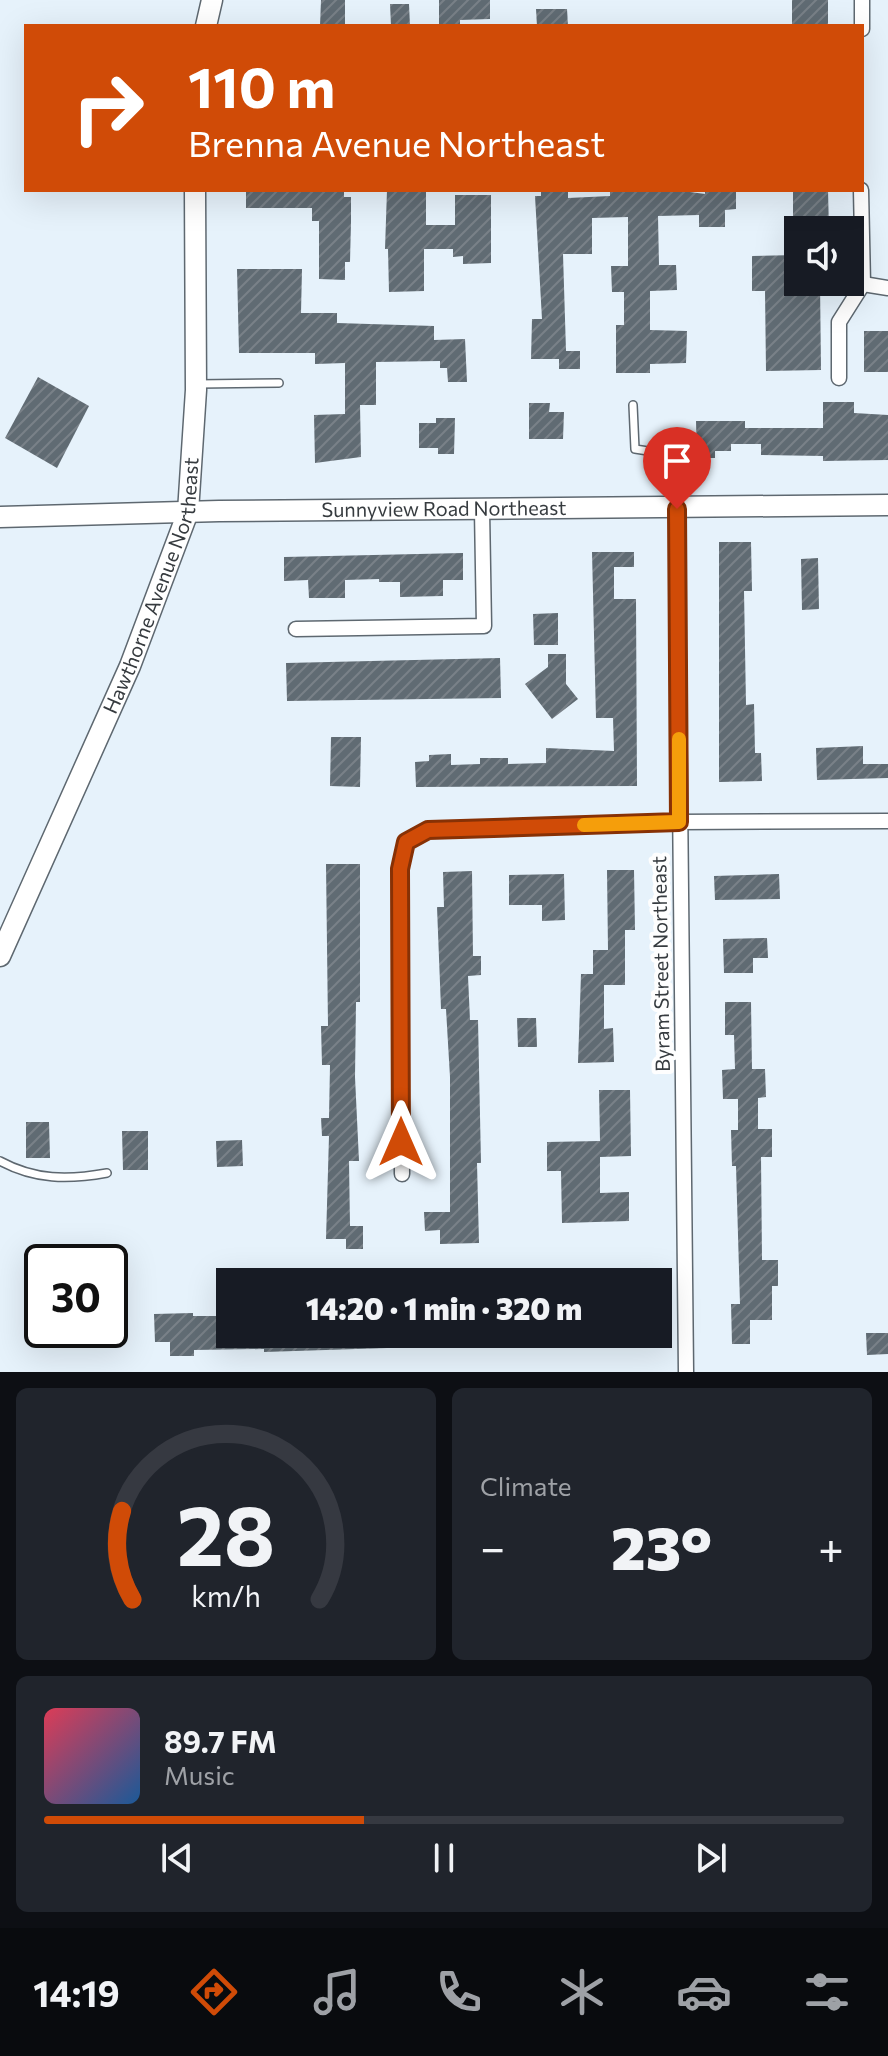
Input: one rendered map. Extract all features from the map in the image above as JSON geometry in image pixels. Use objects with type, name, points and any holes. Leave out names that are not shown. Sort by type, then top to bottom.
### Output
[{"type":"main road","points":[[206,24],[212,0]]},
{"type":"main road","name":"Hawthorne Avenue Northeast","points":[[0,956],[130,666],[188,512],[196,384],[195,192]]},
{"type":"main road","name":"Sunnyview Road Northeast","points":[[0,517],[188,512],[888,505]]},
{"type":"street","points":[[862,0],[862,24]]},
{"type":"street","points":[[861,192],[862,216]]},
{"type":"street","points":[[864,284],[888,288]]},
{"type":"street","points":[[839,378],[839,322],[855,296]]},
{"type":"street","name":"Byram Street Northeast","points":[[677,509],[686,1372]]},
{"type":"street","points":[[296,629],[484,626],[482,510]]},
{"type":"street","points":[[402,1174],[400,869],[406,842],[428,830],[679,822],[888,821]]},
{"type":"lane","points":[[196,384],[279,383]]},
{"type":"lane","points":[[633,405],[635,449],[674,455],[677,509]]},
{"type":"lane","points":[[0,1161],[25,1174],[39,1176],[77,1178],[107,1173]]},
{"type":"building","points":[[321,0],[345,0],[345,24],[320,24]]},
{"type":"building","points":[[439,0],[490,0],[490,19],[439,24]]},
{"type":"building","points":[[792,0],[828,0],[828,24],[792,24]]},
{"type":"building","points":[[390,4],[409,4],[410,24],[391,24]]},
{"type":"building","points":[[536,9],[567,9],[568,24],[537,24]]},
{"type":"building","points":[[246,192],[344,192],[344,197],[351,197],[350,262],[345,262],[345,280],[319,279],[319,221],[312,221],[312,208],[246,208]]},
{"type":"building","points":[[387,192],[426,192],[426,225],[455,225],[455,195],[491,195],[491,263],[463,264],[463,256],[453,257],[453,249],[424,249],[424,291],[389,292],[388,249],[385,249]]},
{"type":"building","points":[[541,192],[568,192],[568,198],[610,196],[610,192],[736,192],[736,209],[725,210],[725,227],[699,227],[699,215],[658,216],[659,265],[676,265],[677,290],[650,291],[650,330],[687,331],[686,363],[650,364],[650,373],[616,373],[616,325],[624,325],[624,292],[612,292],[611,266],[628,266],[628,217],[592,218],[592,254],[563,254],[566,351],[580,351],[580,369],[559,369],[559,359],[531,359],[532,319],[542,319],[535,196],[541,196]]},
{"type":"building","points":[[793,192],[828,192],[829,216],[793,216]]},
{"type":"building","points":[[784,255],[784,296],[820,296],[821,370],[766,371],[765,291],[752,291],[752,256]]},
{"type":"building","points":[[237,269],[302,269],[301,313],[337,313],[337,323],[434,326],[434,340],[465,339],[467,382],[448,382],[447,368],[440,368],[440,361],[376,362],[376,405],[360,405],[361,457],[315,463],[314,415],[345,414],[345,363],[315,364],[315,353],[239,353]]},
{"type":"building","points":[[864,331],[888,331],[888,372],[864,372]]},
{"type":"building","points":[[38,377],[89,406],[57,468],[5,438]]},
{"type":"building","points":[[823,402],[854,402],[854,413],[888,415],[888,460],[823,461],[823,456],[761,455],[761,444],[731,444],[731,451],[715,451],[715,458],[697,458],[696,421],[745,421],[745,428],[823,428]]},
{"type":"building","points":[[529,403],[550,403],[549,412],[564,412],[563,439],[529,439]]},
{"type":"building","points":[[436,418],[455,418],[454,454],[438,454],[438,448],[419,448],[419,423],[436,423]]},
{"type":"building","points":[[719,542],[751,542],[752,591],[744,591],[746,705],[754,704],[755,753],[761,753],[762,781],[719,782]]},
{"type":"building","points":[[592,552],[634,552],[634,567],[614,567],[614,599],[636,599],[637,786],[416,787],[415,762],[429,761],[429,755],[451,754],[451,765],[480,764],[480,758],[508,758],[508,764],[546,763],[546,748],[614,751],[613,718],[596,718]]},
{"type":"building","points":[[463,553],[463,580],[443,580],[443,596],[400,597],[400,582],[379,582],[379,579],[345,580],[345,598],[309,598],[308,580],[284,581],[284,557]]},
{"type":"building","points":[[818,558],[819,609],[802,610],[801,559]]},
{"type":"building","points":[[558,613],[558,645],[534,645],[533,614]]},
{"type":"building","points":[[548,654],[566,654],[566,684],[578,699],[552,719],[525,684],[548,667]]},
{"type":"building","points":[[500,658],[501,698],[287,701],[286,663]]},
{"type":"building","points":[[331,737],[361,737],[360,787],[330,786]]},
{"type":"building","points":[[863,746],[863,764],[888,764],[888,778],[817,780],[816,748]]},
{"type":"building","points":[[326,864],[360,864],[360,1002],[356,1002],[355,1077],[359,1161],[349,1161],[350,1226],[363,1226],[363,1249],[346,1249],[346,1239],[326,1239],[329,1136],[322,1136],[321,1118],[329,1118],[330,1065],[322,1065],[321,1026],[328,1026]]},
{"type":"building","points":[[607,870],[634,870],[635,930],[625,930],[625,985],[604,985],[604,1029],[613,1028],[614,1062],[578,1063],[581,974],[593,974],[593,950],[608,950]]},
{"type":"building","points":[[472,871],[473,956],[481,956],[481,975],[468,976],[470,1020],[478,1020],[479,1243],[440,1244],[440,1230],[425,1231],[424,1212],[450,1212],[450,1077],[446,1009],[441,1009],[437,907],[444,907],[443,872]]},
{"type":"building","points":[[564,874],[565,920],[542,921],[542,905],[509,905],[509,875]]},
{"type":"building","points":[[779,874],[780,899],[715,900],[714,876]]},
{"type":"building","points":[[767,938],[768,958],[753,958],[753,973],[724,973],[723,939]]},
{"type":"building","points":[[725,1002],[751,1002],[752,1069],[765,1069],[766,1097],[758,1098],[758,1129],[772,1129],[772,1157],[761,1157],[762,1260],[778,1260],[778,1286],[772,1286],[772,1320],[750,1320],[750,1344],[732,1344],[731,1304],[740,1304],[736,1166],[732,1166],[731,1130],[738,1130],[738,1099],[723,1099],[722,1070],[735,1069],[734,1035],[725,1035]]},
{"type":"building","points":[[517,1018],[536,1018],[537,1047],[518,1047]]},
{"type":"building","points":[[599,1090],[630,1090],[631,1156],[600,1157],[600,1193],[629,1192],[629,1221],[562,1223],[561,1171],[547,1171],[547,1142],[600,1141]]},
{"type":"building","points":[[26,1122],[49,1122],[50,1158],[26,1158]]},
{"type":"building","points":[[122,1131],[148,1131],[148,1170],[123,1170]]},
{"type":"building","points":[[242,1140],[243,1166],[217,1167],[216,1141]]},
{"type":"building","points":[[154,1314],[216,1316],[216,1348],[387,1348],[264,1352],[264,1349],[194,1350],[194,1356],[170,1356],[170,1342],[155,1342]]},
{"type":"building","points":[[866,1333],[888,1333],[888,1354],[867,1355]]},
{"type":"slow traffic","points":[[584,825],[679,822],[679,739]]},
{"type":"route","points":[[401,1142],[400,869],[401,853],[406,842],[415,834],[428,830],[679,822],[677,509]]}]
